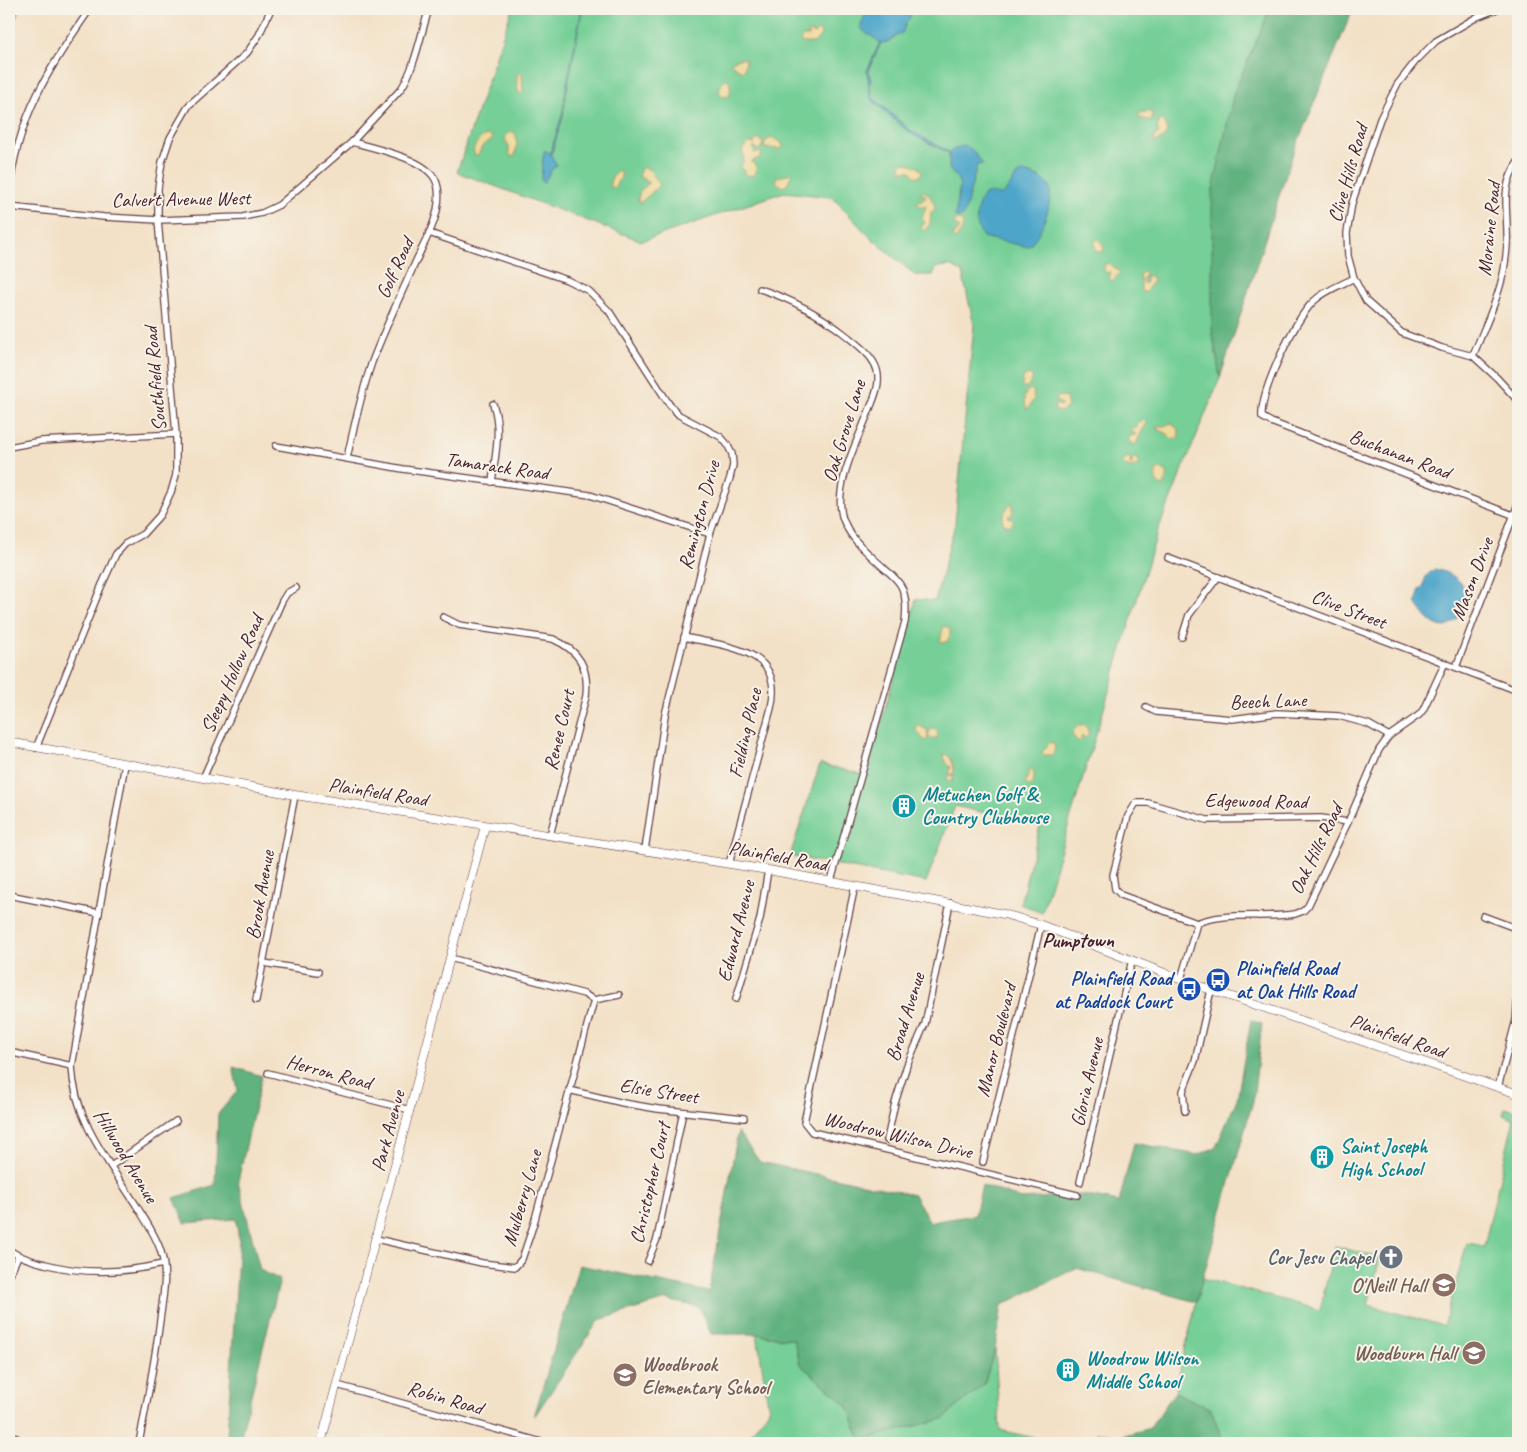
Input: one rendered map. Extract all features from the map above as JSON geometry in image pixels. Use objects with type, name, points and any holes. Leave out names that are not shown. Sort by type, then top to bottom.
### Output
[{"type":"street","points":[[9,193],[11,170],[27,116],[54,63],[90,9]]},
{"type":"street","name":"Southfield Road","points":[[36,748],[116,554],[125,544],[143,534],[160,515],[171,492],[176,475],[176,434],[158,220],[158,188],[162,162],[170,138],[189,105],[247,53],[259,35],[270,9]]},
{"type":"street","name":"Calvert Avenue West","points":[[9,207],[158,220],[243,217],[262,213],[279,205],[352,142],[405,82],[429,9]]},
{"type":"street","name":"Clive Hills Road","points":[[1497,9],[1477,17],[1436,41],[1410,68],[1390,98],[1380,118],[1348,218],[1348,256],[1354,278],[1366,301],[1402,333],[1442,348],[1473,356],[1518,401]]},
{"type":"street","name":"Golf Road","points":[[347,458],[355,420],[372,362],[429,233],[438,205],[439,191],[436,180],[429,171],[417,163],[352,142]]},
{"type":"street","name":"Moraine Road","points":[[1473,356],[1500,288],[1508,233],[1506,189],[1509,178],[1518,162]]},
{"type":"street","name":"Remington Drive","points":[[429,233],[579,284],[590,291],[616,322],[668,404],[679,414],[721,437],[732,454],[733,465],[730,478],[710,534],[665,715],[644,850]]},
{"type":"street","name":"Buchanan Road","points":[[1354,278],[1315,300],[1300,317],[1275,368],[1263,401],[1262,417],[1516,516]]},
{"type":"street","name":"Oak Grove Lane","points":[[760,289],[777,294],[836,328],[865,352],[877,369],[877,391],[857,438],[845,475],[840,503],[850,533],[902,587],[907,607],[905,622],[831,881]]},
{"type":"street","points":[[492,482],[498,429],[498,417],[493,404]]},
{"type":"street","points":[[9,447],[40,441],[176,434]]},
{"type":"street","name":"Tamarack Road","points":[[276,446],[492,482],[590,495],[710,534]]},
{"type":"street","name":"Mason Drive","points":[[1456,667],[1516,516],[1518,504]]},
{"type":"street","name":"Clive Street","points":[[1168,558],[1518,691]]},
{"type":"street","points":[[1182,637],[1189,615],[1218,577]]},
{"type":"street","name":"Sleepy Hollow Road","points":[[203,778],[282,601],[287,593],[296,588]]},
{"type":"street","name":"Renee Court","points":[[443,617],[459,625],[554,639],[572,651],[584,666],[587,675],[586,696],[550,835]]},
{"type":"street","name":"Fielding Place","points":[[684,637],[752,654],[768,670],[774,688],[771,708],[729,864]]},
{"type":"street","name":"Oak Hills Road","points":[[1197,923],[1218,918],[1285,916],[1302,911],[1308,906],[1314,898],[1379,750],[1389,736],[1419,715],[1423,710],[1445,663]]},
{"type":"street","name":"Beech Lane","points":[[1146,707],[1156,712],[1232,719],[1278,713],[1339,716],[1368,724],[1389,736]]},
{"type":"street","name":"Plainfield Road","points":[[9,742],[295,796],[768,870],[1004,914],[1041,925],[1211,990],[1518,1094]]},
{"type":"street","name":"Hillwood Avenue","points":[[125,764],[72,1066],[73,1086],[81,1113],[88,1128],[151,1230],[161,1252],[164,1288],[157,1348],[139,1443]]},
{"type":"street","name":"Brook Avenue","points":[[256,1000],[295,796]]},
{"type":"street","name":"Edgewood Road","points":[[1197,923],[1121,895],[1115,889],[1113,875],[1128,816],[1136,803],[1148,803],[1207,820],[1321,818],[1348,822]]},
{"type":"street","name":"Park Avenue","points":[[321,1443],[485,826]]},
{"type":"street","name":"Edward Avenue","points":[[736,999],[760,919],[768,870]]},
{"type":"street","name":"Woodrow Wilson Drive","points":[[855,886],[804,1122],[812,1132],[1077,1195]]},
{"type":"street","points":[[9,895],[99,913]]},
{"type":"street","name":"Broad Avenue","points":[[887,1140],[894,1103],[924,1024],[950,903]]},
{"type":"street","points":[[1483,916],[1518,929]]},
{"type":"street","points":[[1181,979],[1197,923]]},
{"type":"street","name":"Manor Boulevard","points":[[983,1162],[1041,925]]},
{"type":"street","points":[[450,958],[584,994],[594,1000],[620,995]]},
{"type":"street","name":"Gloria Avenue","points":[[1080,1182],[1132,960]]},
{"type":"street","points":[[264,963],[318,972]]},
{"type":"street","points":[[1185,1111],[1183,1091],[1195,1062],[1211,990]]},
{"type":"street","points":[[1498,1088],[1516,1020],[1518,992]]},
{"type":"street","name":"Mulberry Lane","points":[[376,1239],[482,1263],[515,1267],[522,1259],[534,1223],[594,1000]]},
{"type":"street","points":[[9,1052],[72,1066]]},
{"type":"street","name":"Herron Road","points":[[268,1073],[410,1110]]},
{"type":"street","name":"Elsie Street","points":[[569,1090],[622,1103],[744,1118]]},
{"type":"street","name":"Christopher Court","points":[[648,1261],[657,1239],[684,1112]]},
{"type":"street","points":[[111,1166],[176,1121]]},
{"type":"street","points":[[9,1250],[18,1256],[56,1267],[88,1272],[136,1270],[163,1264]]},
{"type":"street","points":[[9,1276],[18,1256]]},
{"type":"street","name":"Robin Road","points":[[337,1385],[545,1443]]},
{"type":"street","points":[[9,1434],[20,1440],[36,1443]]},
{"type":"green space","points":[[9,9],[20,9],[9,33]]},
{"type":"green space","points":[[512,9],[1270,9],[1257,41],[1212,328],[1220,378],[1158,530],[1042,912],[1020,904],[1040,826],[955,806],[926,882],[790,856],[820,764],[866,775],[916,599],[935,601],[955,524],[974,325],[962,272],[950,266],[937,267],[933,275],[915,275],[870,237],[832,197],[784,192],[642,241],[457,172]]},
{"type":"green space","points":[[1270,9],[1353,9],[1292,156],[1220,378],[1212,328],[1212,194],[1234,92]]},
{"type":"green space","points":[[1251,1020],[1262,1024],[1253,1101],[1196,1302],[1076,1268],[1002,1305],[995,1349],[984,1384],[943,1419],[861,1440],[847,1405],[800,1364],[794,1340],[757,1334],[711,1334],[699,1307],[666,1300],[599,1320],[534,1417],[579,1265],[709,1292],[738,1132],[760,1162],[914,1195],[930,1222],[975,1215],[982,1185],[1022,1199],[1082,1195],[1119,1202],[1134,1143],[1198,1155],[1216,1147],[1237,1099]]},
{"type":"green space","points":[[233,1067],[262,1076],[238,1181],[260,1270],[280,1280],[239,1443],[225,1443],[227,1436],[239,1240],[236,1219],[185,1223],[174,1198],[215,1185],[218,1114],[238,1090]]},
{"type":"green space","points":[[1505,1108],[1518,1113],[1518,1443],[1220,1443],[1221,1436],[1211,1409],[1175,1392],[1202,1278],[1320,1310],[1335,1246],[1380,1258],[1368,1305],[1444,1326],[1467,1243],[1484,1246],[1514,1119],[1503,1115]]},
{"type":"green space","points":[[757,1334],[794,1340],[800,1364],[847,1405],[984,1384],[995,1349],[1000,1430],[1056,1443],[743,1443],[769,1410]]},
{"type":"green space","points":[[1175,1392],[1211,1409],[1221,1436],[1220,1443],[1117,1443],[1118,1437],[1150,1428]]},
{"type":"green space","points":[[1097,1432],[1118,1437],[1117,1443],[1094,1443]]},
{"type":"sand","points":[[818,30],[821,35],[814,43],[803,43],[800,40],[803,36],[809,36],[810,31],[814,34]]},
{"type":"sand","points":[[742,58],[746,60],[744,70],[742,71],[731,64],[733,61]]},
{"type":"sand","points":[[519,72],[522,73],[523,92],[521,94],[519,93],[517,82]]},
{"type":"sand","points":[[727,78],[730,89],[729,96],[726,97],[721,95],[719,91],[722,83]]},
{"type":"sand","points":[[1152,112],[1152,121],[1139,118],[1139,114]]},
{"type":"sand","points":[[1161,119],[1166,126],[1167,133],[1162,139],[1154,143],[1155,135],[1159,133],[1157,127]]},
{"type":"sand","points":[[513,131],[517,142],[513,157],[509,154],[509,147],[505,139],[507,134]]},
{"type":"sand","points":[[488,135],[492,137],[492,140],[483,145],[478,155],[475,155],[473,150],[477,142],[482,137]]},
{"type":"sand","points":[[760,139],[763,143],[761,148],[758,150],[754,146],[754,153],[759,152],[762,154],[751,162],[757,166],[755,173],[751,176],[745,174],[741,166],[744,159],[742,150],[748,143],[754,145],[754,141]]},
{"type":"sand","points":[[769,139],[779,141],[783,146],[782,149],[764,148],[765,142]]},
{"type":"sand","points":[[904,162],[917,166],[922,171],[921,175],[918,177],[914,176],[911,171],[901,171],[901,166]]},
{"type":"sand","points":[[644,167],[650,170],[660,185],[640,203],[638,200],[640,191],[649,183],[639,176],[640,170]]},
{"type":"sand","points":[[621,171],[621,178],[615,188],[610,187],[614,174]]},
{"type":"sand","points":[[789,173],[791,175],[787,185],[783,187],[776,182],[776,177]]},
{"type":"sand","points":[[923,191],[930,196],[935,208],[931,212],[930,224],[924,231],[921,228],[925,222],[922,219],[926,206],[919,206],[917,202],[926,198],[925,195],[919,194]]},
{"type":"sand","points":[[957,220],[963,223],[962,231],[955,239],[952,236],[959,228],[953,222]]},
{"type":"sand","points":[[1098,239],[1104,246],[1103,252],[1097,252],[1095,249],[1095,243]]},
{"type":"sand","points":[[1109,263],[1120,272],[1113,281],[1109,278],[1110,272],[1106,273],[1104,270],[1104,265]]},
{"type":"sand","points":[[1144,271],[1144,284],[1146,283],[1146,276],[1151,276],[1153,280],[1146,292],[1141,291],[1139,276]]},
{"type":"sand","points":[[1029,375],[1033,378],[1025,388],[1022,386],[1022,378]]},
{"type":"sand","points":[[1031,389],[1033,390],[1034,399],[1027,410],[1024,399],[1026,392]]},
{"type":"sand","points":[[1058,396],[1066,398],[1068,407],[1061,412],[1056,411],[1054,407],[1055,404],[1060,406],[1062,404],[1056,401]]},
{"type":"sand","points":[[1144,420],[1147,422],[1137,443],[1134,445],[1128,440],[1130,436],[1135,435],[1135,433],[1131,432],[1132,428],[1137,428],[1137,423]]},
{"type":"sand","points":[[1171,423],[1179,430],[1177,439],[1170,438],[1168,434],[1157,429],[1157,426]]},
{"type":"sand","points":[[1127,457],[1131,459],[1130,464],[1132,464],[1132,460],[1135,458],[1139,460],[1138,465],[1132,468],[1124,466],[1123,462]]},
{"type":"sand","points":[[1157,470],[1166,471],[1168,475],[1163,486],[1157,482],[1156,478]]},
{"type":"sand","points":[[1013,502],[1012,516],[1008,516],[1014,521],[1009,526],[1004,524],[1002,519],[1005,511]]},
{"type":"sand","points":[[945,626],[950,629],[950,635],[947,642],[940,642],[943,628]]},
{"type":"sand","points":[[1083,724],[1089,734],[1085,738],[1082,736],[1079,742],[1072,732]]},
{"type":"sand","points":[[918,725],[927,730],[928,735],[925,741],[916,730]]},
{"type":"sand","points":[[931,729],[935,729],[938,737],[932,740],[928,735]]},
{"type":"sand","points":[[1050,742],[1055,744],[1054,752],[1052,755],[1043,755],[1042,752]]},
{"type":"sand","points":[[946,754],[954,766],[954,775],[952,782],[947,779],[948,775],[952,777],[953,774],[949,773],[951,767],[947,764],[944,755]]},
{"type":"sand","points":[[1030,770],[1034,772],[1034,780],[1032,785],[1029,786],[1025,783]]},
{"type":"water","points":[[582,9],[564,103],[566,89]]},
{"type":"water","points":[[869,9],[908,9],[910,15],[903,32],[888,42],[881,43],[868,71],[871,80],[869,85],[867,71],[880,42],[864,31],[861,26]]},
{"type":"water","points":[[869,85],[873,98],[910,130],[949,152],[966,146],[972,150],[983,164],[977,165],[965,212],[960,218],[955,216],[960,185],[949,169],[949,153],[915,136],[871,99]]},
{"type":"water","points":[[564,103],[563,116],[551,155],[557,165],[543,182],[541,180],[544,152],[545,150],[550,154],[562,116]]},
{"type":"water","points":[[1024,172],[1041,178],[1050,186],[1050,202],[1046,218],[1034,240],[1029,246],[1024,246],[983,237],[976,216],[984,194],[1004,194],[1017,175]]},
{"type":"water","points":[[1435,569],[1455,577],[1462,585],[1463,590],[1460,613],[1456,620],[1446,627],[1432,622],[1416,603],[1420,588],[1423,588],[1426,577]]},
{"type":"place","name":"Metuchen Golf & Country Clubhouse","points":[[904,806]]},
{"type":"place","name":"Plainfield Road at Oak Hills Road","points":[[1218,980]]},
{"type":"place","name":"Plainfield Road at Paddock Court","points":[[1189,989]]},
{"type":"place","name":"Saint Joseph High School","points":[[1322,1157]]},
{"type":"place","name":"Cor Jesu Chapel","points":[[1391,1257]]},
{"type":"place","name":"O'Neill Hall","points":[[1444,1285]]},
{"type":"place","name":"Woodburn Hall","points":[[1474,1353]]},
{"type":"place","name":"Woodrow Wilson Middle School","points":[[1068,1370]]},
{"type":"place","name":"Woodbrook Elementary School","points":[[625,1375]]},
{"type":"district","name":"Pumptown","points":[[1078,940]]}]
